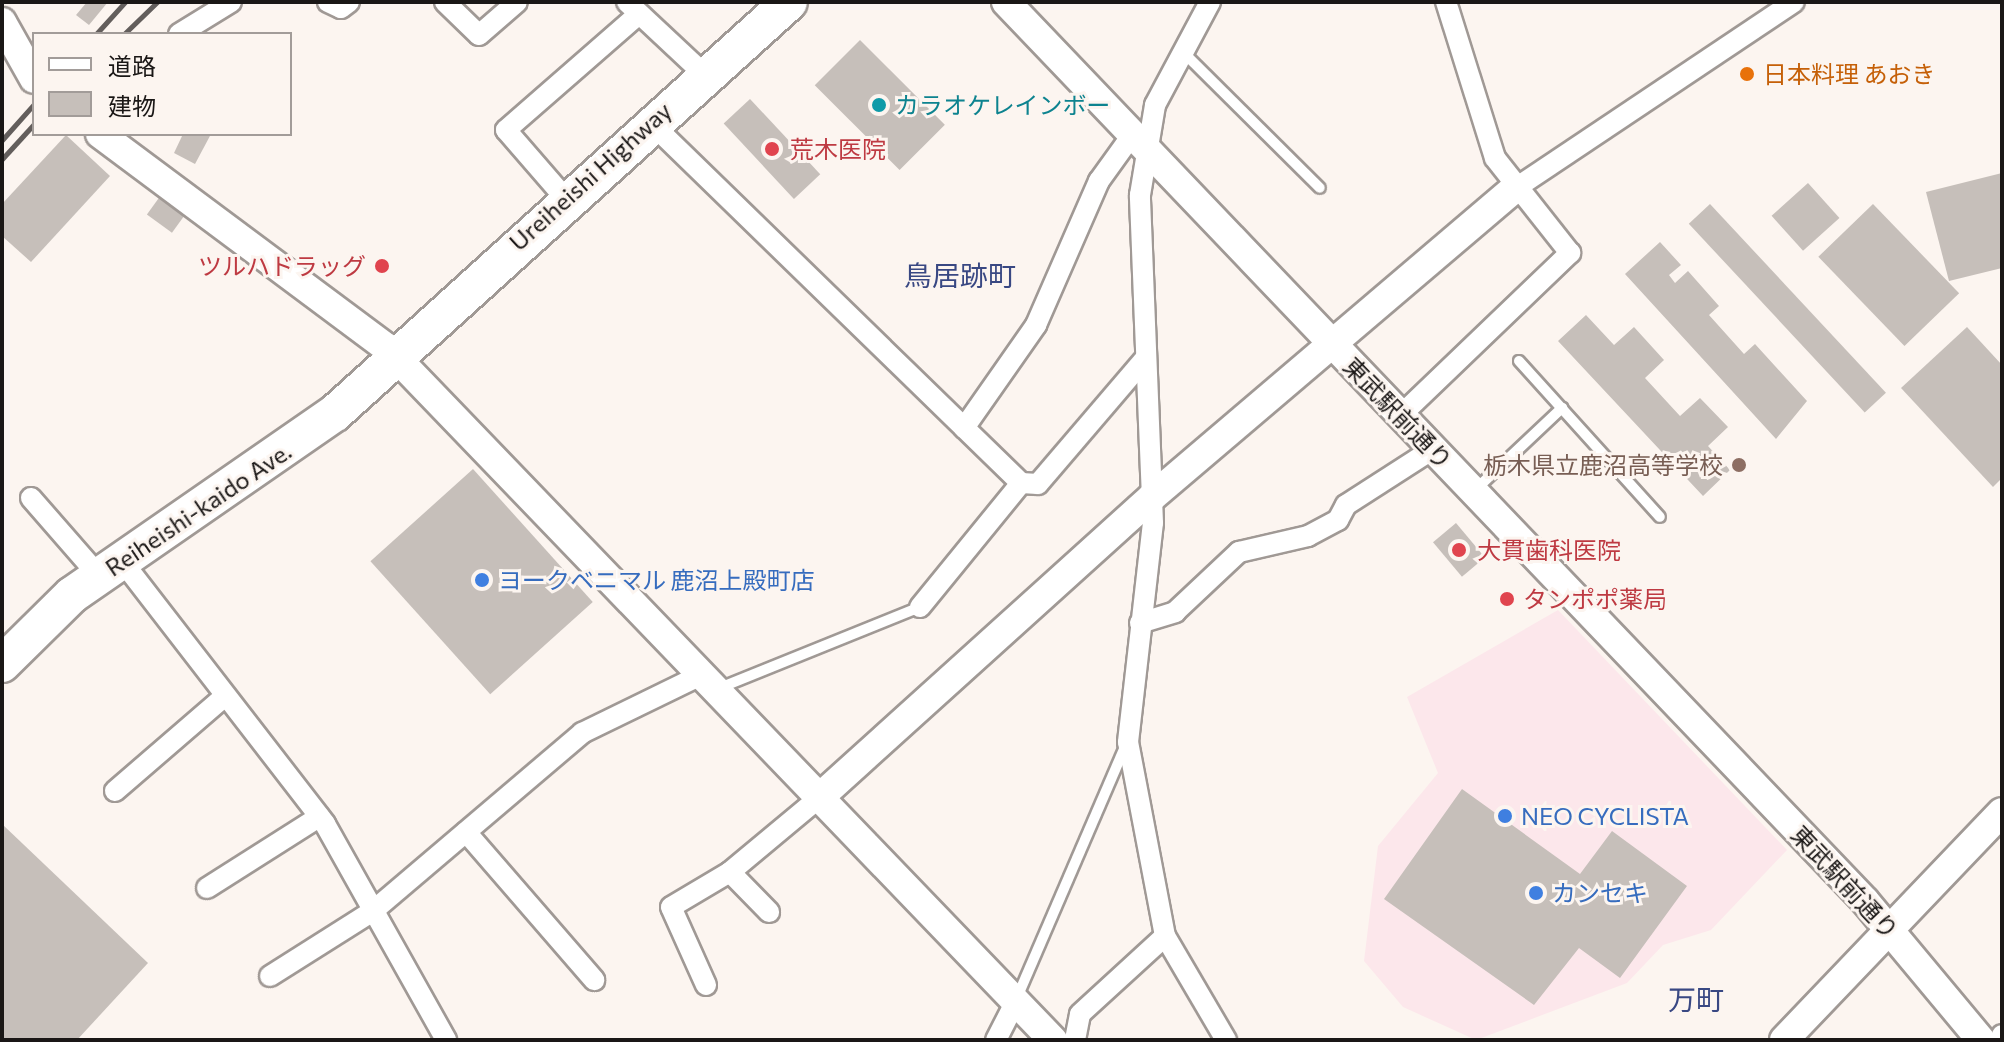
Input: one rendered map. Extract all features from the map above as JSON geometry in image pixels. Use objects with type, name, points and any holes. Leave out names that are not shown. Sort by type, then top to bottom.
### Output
[{"type":"highway","name":"Ureiheishi Highway","points":[[397,357],[565,198],[789,2]]},
{"type":"highway","name":"Reiheishi-kaido Ave.","points":[[2,664],[110,568],[305,436],[397,357]]},
{"type":"street","points":[[3,2],[3,29],[32,76]]},
{"type":"street","points":[[182,32],[231,2]]},
{"type":"street","points":[[328,2],[341,8],[349,2]]},
{"type":"street","points":[[445,2],[479,35],[517,2]]},
{"type":"street","name":"東武駅前通り","points":[[1006,2],[1890,928],[1981,1040]]},
{"type":"street","points":[[964,428],[1036,325],[1099,181],[1139,142],[1181,50],[1210,2]]},
{"type":"street","points":[[1400,416],[1570,253],[1513,190],[1495,158],[1446,2]]},
{"type":"street","points":[[706,985],[671,907],[730,872],[820,797],[1152,497],[1330,342],[1513,190],[1794,2]]},
{"type":"street","points":[[565,198],[506,130],[633,8],[704,74]]},
{"type":"street","points":[[650,122],[1021,483],[1038,484],[1144,360]]},
{"type":"street","points":[[103,136],[397,357],[1053,1040]]},
{"type":"street","points":[[1139,142],[1144,360],[1152,497],[1128,742],[1165,936],[1226,1040]]},
{"type":"street","points":[[1140,623],[1175,612],[1239,552],[1308,536],[1338,520],[1346,505],[1433,449]]},
{"type":"street","points":[[920,607],[1021,483]]},
{"type":"street","points":[[31,498],[110,568],[225,696],[319,817],[446,1040]]},
{"type":"street","points":[[270,976],[373,911],[582,733],[710,681]]},
{"type":"street","points":[[115,791],[225,696]]},
{"type":"street","points":[[1784,1040],[2002,812]]},
{"type":"street","points":[[207,888],[319,817]]},
{"type":"street","points":[[466,832],[594,980]]},
{"type":"street","points":[[730,872],[769,912]]},
{"type":"street","points":[[1075,1040],[1080,1014],[1165,936]]},
{"type":"street","points":[[996,1040],[1016,1001]]},
{"type":"lane","points":[[1181,50],[1320,188]]},
{"type":"lane","points":[[1519,361],[1660,517]]},
{"type":"lane","points":[[1473,491],[1562,408]]},
{"type":"lane","points":[[710,681],[920,607]]},
{"type":"lane","points":[[1016,1001],[1128,742]]},
{"type":"shaded area","points":[[1558,610],[1787,850],[1711,930],[1663,945],[1627,983],[1476,1040],[1403,1007],[1364,961],[1378,846],[1438,773],[1407,697]]},
{"type":"building","points":[[87,2],[108,2],[89,25],[76,15]]},
{"type":"building","name":"カラオケレインボー","points":[[860,40],[945,125],[900,170],[815,85]]},
{"type":"building","name":"荒木医院","points":[[750,99],[820,174],[794,199],[724,124]]},
{"type":"building","points":[[65,136],[110,176],[31,262],[2,236],[2,204]]},
{"type":"building","points":[[182,136],[210,136],[195,164],[174,153]]},
{"type":"building","points":[[2002,173],[2002,268],[1949,281],[1926,192]]},
{"type":"building","points":[[1808,183],[1839,218],[1803,251],[1772,216]]},
{"type":"building","points":[[161,195],[186,213],[172,233],[147,214]]},
{"type":"building","points":[[1710,204],[1886,393],[1865,412],[1689,224]]},
{"type":"building","points":[[1873,204],[1959,293],[1904,346],[1818,257]]},
{"type":"building","points":[[1660,242],[1681,265],[1669,275],[1675,283],[1688,271],[1719,306],[1709,315],[1744,354],[1755,344],[1807,401],[1776,439],[1625,274]]},
{"type":"building","points":[[1586,315],[1614,345],[1634,327],[1664,360],[1645,378],[1680,416],[1700,398],[1728,427],[1708,446],[1730,470],[1703,496],[1558,341]]},
{"type":"building","points":[[1967,327],[2002,365],[2002,478],[1993,487],[1901,388]]},
{"type":"building","name":"ヨークベニマル 鹿沼上殿町店","points":[[473,469],[593,602],[490,694],[370,561]]},
{"type":"building","name":"大貫歯科医院","points":[[1456,523],[1485,557],[1462,577],[1433,542]]},
{"type":"building","name":"カンセキ","points":[[1462,789],[1580,874],[1612,831],[1687,886],[1620,978],[1579,948],[1534,1005],[1384,899]]},
{"type":"building","points":[[2,824],[148,963],[77,1040],[2,1040]]},
{"type":"railway","points":[[98,32],[125,2]]},
{"type":"railway","points":[[126,32],[157,2]]},
{"type":"railway","points":[[2,140],[32,106]]},
{"type":"railway","points":[[2,159],[32,126]]},
{"type":"place","name":"日本料理 あおき","points":[[1747,74]]},
{"type":"place","name":"カラオケレインボー","points":[[879,105]]},
{"type":"place","name":"荒木医院","points":[[772,149]]},
{"type":"place","name":"ツルハドラッグ","points":[[382,266]]},
{"type":"place","name":"栃木県立鹿沼高等学校","points":[[1739,465]]},
{"type":"place","name":"大貫歯科医院","points":[[1459,550]]},
{"type":"place","name":"ヨークベニマル 鹿沼上殿町店","points":[[482,580]]},
{"type":"place","name":"タンポポ薬局","points":[[1507,599]]},
{"type":"place","name":"NEO CYCLISTA","points":[[1505,816]]},
{"type":"place","name":"カンセキ","points":[[1536,893]]},
{"type":"district","name":"鳥居跡町","points":[[960,275]]},
{"type":"district","name":"万町","points":[[1696,999]]}]
